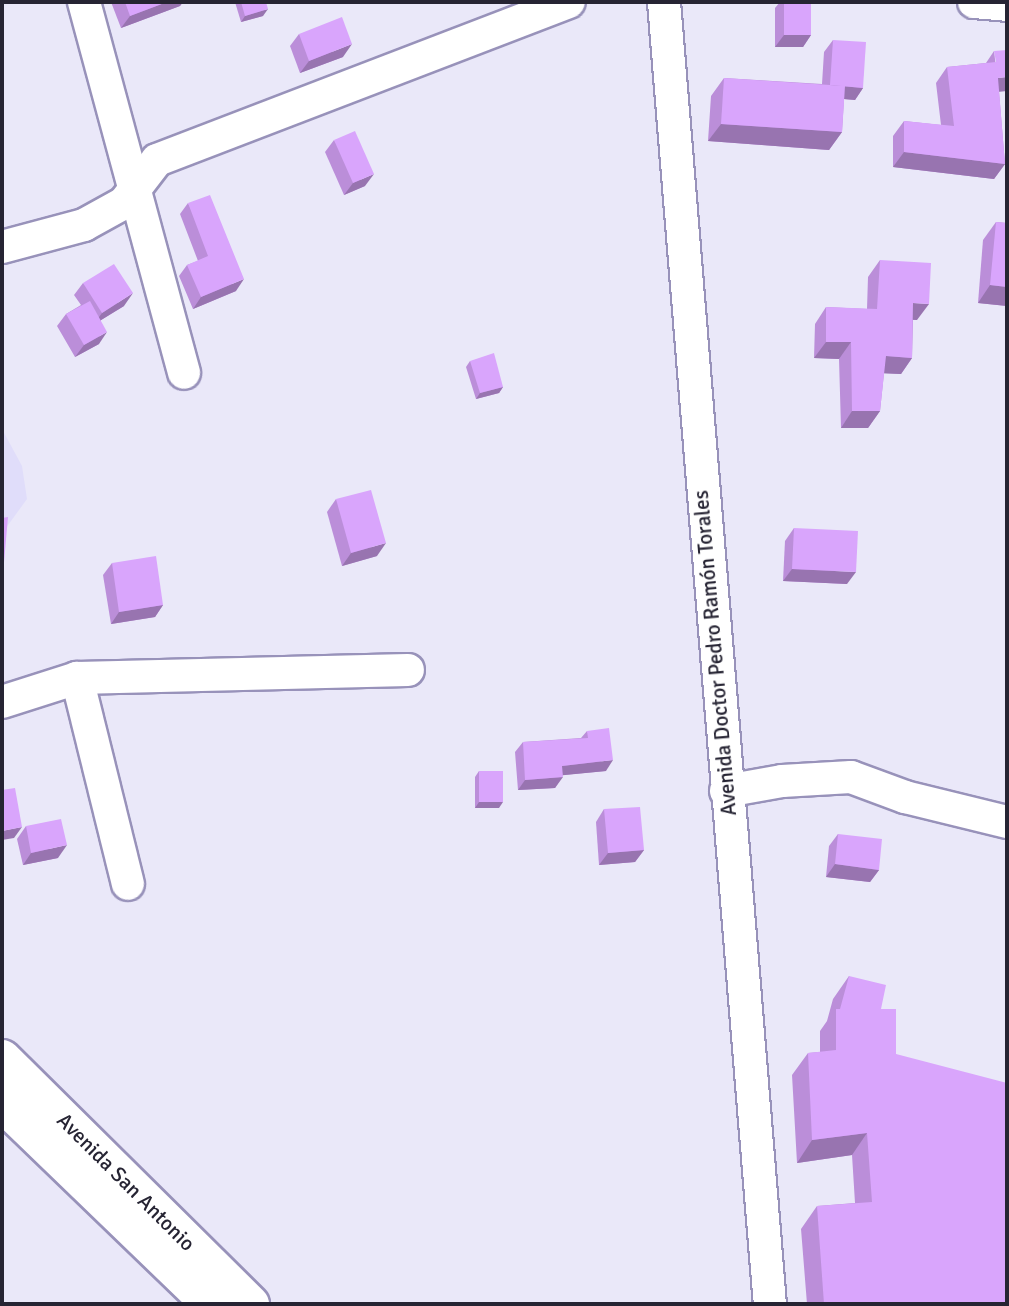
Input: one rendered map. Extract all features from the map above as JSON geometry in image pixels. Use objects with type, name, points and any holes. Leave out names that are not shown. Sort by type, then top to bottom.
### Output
[{"type":"main road","name":"Avenida San Antonio","points":[[2,1059],[250,1304]]},
{"type":"main road","name":"Avenida San Antonio","points":[[2,1101],[211,1304]]},
{"type":"street","points":[[84,2],[184,373]]},
{"type":"street","points":[[2,247],[84,225],[124,204],[157,160],[569,2]]},
{"type":"street","name":"Avenida Doctor Pedro Ramón Torales","points":[[664,2],[726,792],[770,1304]]},
{"type":"street","points":[[974,2],[1007,5]]},
{"type":"street","points":[[2,702],[77,678],[408,670]]},
{"type":"street","points":[[77,678],[128,884]]},
{"type":"street","points":[[726,792],[782,780],[851,777],[905,797],[1007,821]]},
{"type":"shaded area","points":[[2,429],[22,466],[27,499],[3,532],[2,549]]},
{"type":"building","points":[[125,2],[167,2],[130,16]]},
{"type":"building","points":[[241,2],[266,2],[268,9],[245,16]]},
{"type":"building","points":[[784,2],[811,2],[811,35],[784,35]]},
{"type":"building","points":[[342,17],[352,44],[309,61],[299,34]]},
{"type":"building","points":[[833,40],[866,42],[863,88],[830,85]]},
{"type":"building","points":[[1007,50],[1007,77],[998,78],[1005,164],[904,152],[904,121],[954,126],[947,67],[996,62],[994,51]]},
{"type":"building","points":[[724,78],[845,86],[842,132],[721,124]]},
{"type":"building","points":[[355,131],[374,174],[353,183],[334,140]]},
{"type":"building","points":[[210,195],[244,279],[201,297],[187,265],[208,256],[188,203]]},
{"type":"building","points":[[996,222],[1007,223],[1007,287],[990,285]]},
{"type":"building","points":[[880,260],[931,263],[929,304],[913,303],[912,358],[886,356],[880,411],[852,411],[851,342],[826,342],[826,307],[877,309]]},
{"type":"building","points":[[114,264],[133,293],[102,313],[83,283]]},
{"type":"building","points":[[90,301],[107,332],[84,345],[66,314]]},
{"type":"building","points":[[494,353],[503,387],[480,393],[470,361]]},
{"type":"building","points":[[371,490],[386,543],[351,553],[336,499]]},
{"type":"building","points":[[8,517],[2,585],[2,518]]},
{"type":"building","points":[[794,528],[858,531],[856,572],[792,569]]},
{"type":"building","points":[[156,556],[163,605],[119,612],[112,563]]},
{"type":"building","points":[[609,728],[613,760],[562,766],[563,777],[525,780],[523,742],[588,738],[587,731]]},
{"type":"building","points":[[479,771],[503,771],[503,802],[479,802]]},
{"type":"building","points":[[15,788],[22,827],[2,831],[2,790]]},
{"type":"building","points":[[640,807],[644,850],[608,853],[604,809]]},
{"type":"building","points":[[61,819],[67,845],[31,853],[26,826]]},
{"type":"building","points":[[838,834],[882,839],[879,870],[835,864]]},
{"type":"building","points":[[849,976],[886,985],[881,1009],[896,1009],[896,1054],[1007,1083],[1007,1304],[824,1304],[817,1206],[872,1202],[867,1133],[812,1140],[808,1053],[836,1050],[836,1009],[840,1009]]}]
